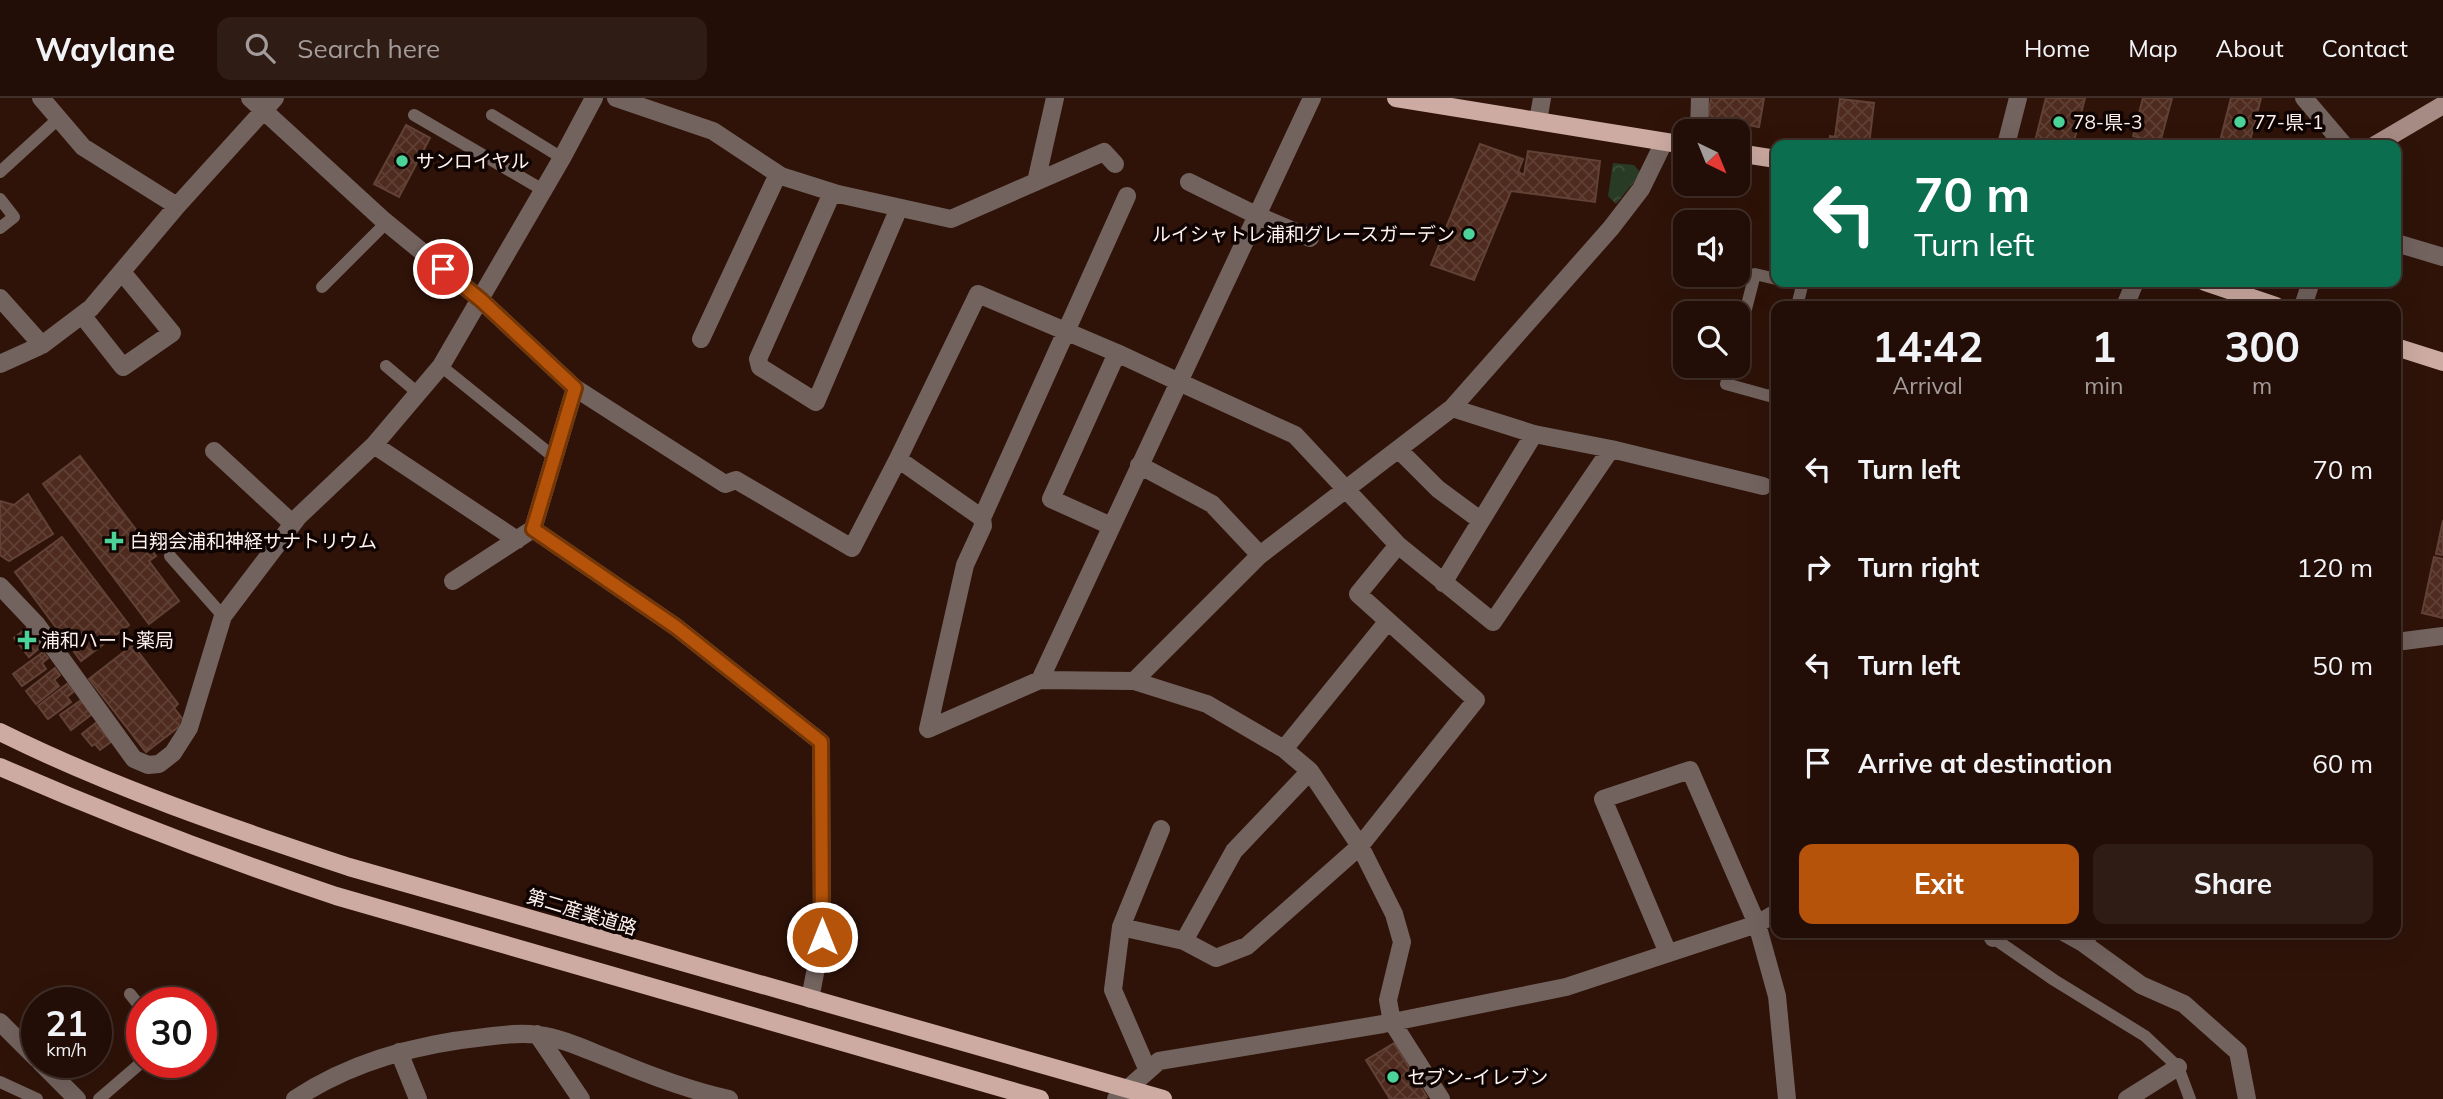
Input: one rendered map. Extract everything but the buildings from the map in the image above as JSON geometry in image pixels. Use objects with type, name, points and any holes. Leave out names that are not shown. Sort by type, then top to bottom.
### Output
[{"type":"main road","points":[[1396,98],[1436,102],[1673,143]]},
{"type":"main road","points":[[1750,155],[1771,158]]},
{"type":"main road","points":[[2220,287],[2261,301]]},
{"type":"main road","points":[[2401,349],[2443,362]]},
{"type":"main road","name":"第二産業道路","points":[[0,732],[99,776],[336,863],[810,999],[1121,1094],[1163,1099]]},
{"type":"main road","points":[[0,767],[86,804],[248,867],[336,896],[1040,1099]]},
{"type":"street","points":[[41,98],[83,147],[177,206]]},
{"type":"street","points":[[250,98],[270,105],[386,223],[481,300],[575,388],[725,484],[736,480],[852,548],[978,295],[1068,331],[1294,435],[1398,545],[1493,622],[1611,449]]},
{"type":"street","points":[[0,586],[37,625],[134,759],[148,765],[159,764],[173,753],[189,728],[223,615],[293,524],[374,445],[441,366],[594,98]]},
{"type":"street","points":[[616,98],[713,131],[778,174],[832,192],[951,219],[1104,152],[1115,164]]},
{"type":"street","points":[[1036,182],[1055,98]]},
{"type":"street","points":[[1040,680],[1312,98]]},
{"type":"street","points":[[1538,121],[1542,98]]},
{"type":"street","points":[[1699,119],[1700,98]]},
{"type":"street","points":[[2007,140],[2018,98]]},
{"type":"street","points":[[2304,98],[2340,140]]},
{"type":"street","points":[[0,364],[42,345],[91,308],[177,206],[270,105]]},
{"type":"street","points":[[2384,140],[2443,105]]},
{"type":"street","points":[[1135,681],[1260,555],[1452,408],[1611,228],[1641,189],[1664,142]]},
{"type":"street","points":[[701,339],[778,174]]},
{"type":"street","points":[[1189,182],[1310,238]]},
{"type":"street","points":[[832,192],[758,359],[760,367],[816,402],[899,208]]},
{"type":"street","points":[[1127,196],[982,518],[983,526],[965,565],[929,729],[1040,680],[1135,681],[1207,704],[1284,749],[1310,771],[1360,846],[1394,914],[1402,942],[1388,1000],[1392,1022],[1441,1099]]},
{"type":"street","points":[[2401,244],[2443,257]]},
{"type":"street","points":[[82,315],[123,367],[172,333],[122,272]]},
{"type":"street","points":[[0,298],[42,345]]},
{"type":"street","points":[[1111,526],[1051,499],[1117,353]]},
{"type":"street","points":[[453,581],[533,529],[575,388]]},
{"type":"street","points":[[1452,408],[1534,434],[1611,449],[1763,486]]},
{"type":"street","points":[[1443,583],[1534,434]]},
{"type":"street","points":[[374,445],[517,540]]},
{"type":"street","points":[[1398,450],[1438,489],[1480,520]]},
{"type":"street","points":[[214,451],[293,524]]},
{"type":"street","points":[[898,458],[982,518]]},
{"type":"street","points":[[1139,466],[1212,504],[1260,555]]},
{"type":"street","points":[[533,529],[676,627],[821,742],[822,937],[810,999]]},
{"type":"street","points":[[1121,927],[1184,942],[1216,958],[1247,946],[1360,846],[1476,700],[1358,594],[1398,545]]},
{"type":"street","points":[[1284,749],[1388,621]]},
{"type":"street","points":[[2401,641],[2443,636]]},
{"type":"street","points":[[1668,953],[1604,799],[1690,770],[1757,924],[1777,996],[1787,1099]]},
{"type":"street","points":[[1184,942],[1234,852],[1310,771]]},
{"type":"street","points":[[1148,1071],[1113,990],[1121,927],[1161,829]]},
{"type":"street","points":[[1121,1094],[1159,1061],[1392,1022],[1566,987],[1757,924],[1771,916]]},
{"type":"street","points":[[2086,938],[2141,985],[2184,1004],[2238,1052],[2247,1099]]},
{"type":"street","points":[[0,1022],[21,1043]]},
{"type":"street","points":[[537,1034],[581,1099]]},
{"type":"street","points":[[302,1097],[348,1070],[399,1052],[448,1041],[537,1034],[587,1050],[703,1096],[729,1099]]},
{"type":"street","points":[[399,1052],[418,1099]]},
{"type":"street","points":[[2127,1099],[2178,1067]]},
{"type":"street","points":[[56,1078],[77,1099]]},
{"type":"lane","points":[[414,115],[543,190]]},
{"type":"lane","points":[[492,115],[562,158]]},
{"type":"lane","points":[[0,172],[58,119]]},
{"type":"lane","points":[[0,199],[14,217],[0,228]]},
{"type":"lane","points":[[322,287],[386,223]]},
{"type":"lane","points":[[1748,301],[1755,274],[1771,278]]},
{"type":"lane","points":[[386,366],[419,394]]},
{"type":"lane","points":[[441,366],[555,458]]},
{"type":"lane","points":[[1728,378],[1726,384],[1771,396]]},
{"type":"lane","points":[[170,556],[223,615]]},
{"type":"lane","points":[[1998,938],[2054,980],[2145,1035],[2178,1067],[2190,1099]]},
{"type":"lane","points":[[99,1099],[126,1076]]},
{"type":"lane","points":[[0,1082],[37,1099]]},
{"type":"green space","points":[[1613,163],[1634,165],[1640,172],[1616,204],[1608,196]]},
{"type":"place","name":"78-県-3","points":[[2059,122]]},
{"type":"place","name":"77-県-1","points":[[2240,122]]},
{"type":"place","name":"サンロイヤル","points":[[402,161]]},
{"type":"place","name":"ルイシャトレ浦和グレースガーデン","points":[[1469,234]]},
{"type":"place","name":"白翔会浦和神経サナトリウム","points":[[114,541]]},
{"type":"place","name":"浦和ハート薬局","points":[[27,640]]},
{"type":"place","name":"セブン-イレブン","points":[[1393,1077]]},
{"type":"route","points":[[443,269],[481,300],[575,388],[533,529],[676,627],[821,742],[822,937]]}]
